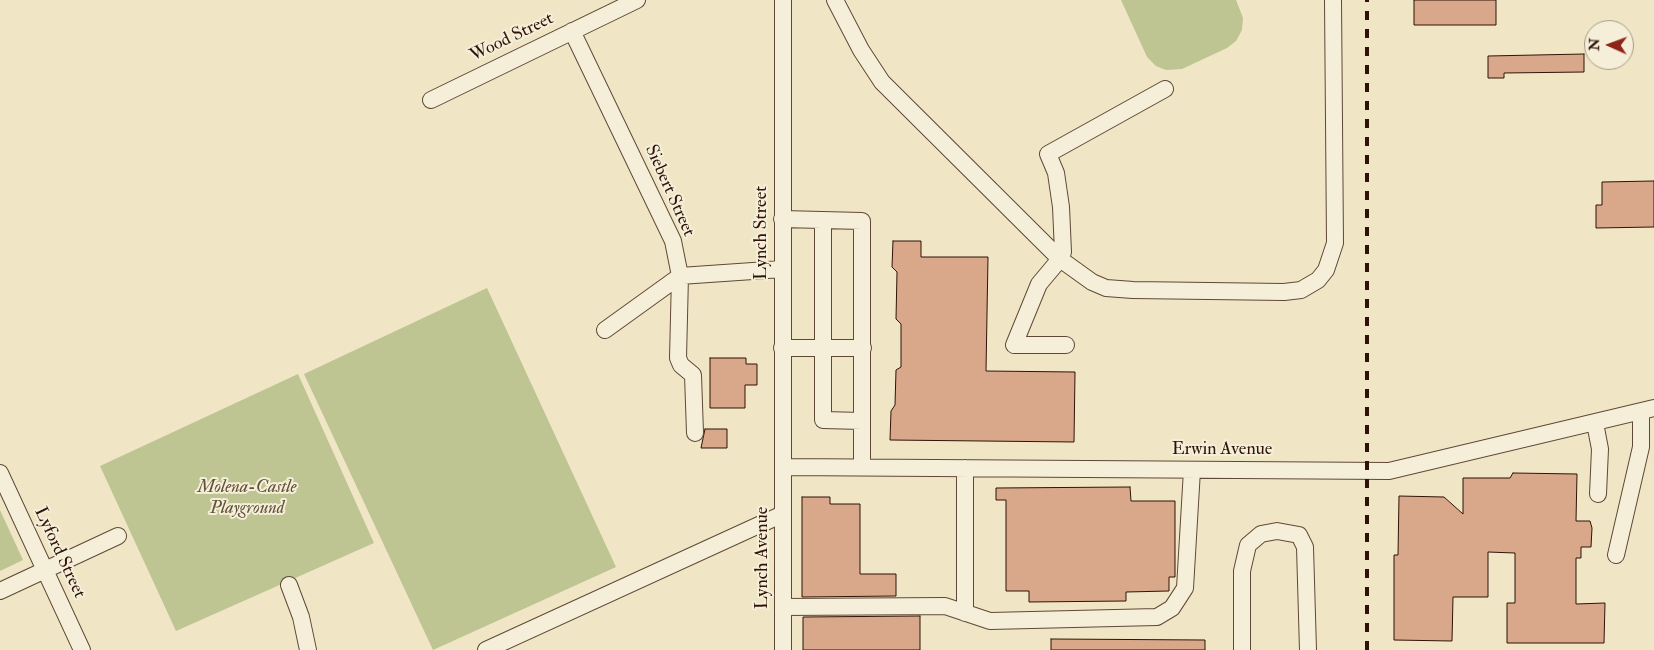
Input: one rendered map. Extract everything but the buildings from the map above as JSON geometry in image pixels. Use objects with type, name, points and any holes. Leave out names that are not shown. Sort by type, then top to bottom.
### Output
[{"type":"street","name":"Wood Street","points":[[431,100],[637,0]]},
{"type":"street","name":"Lynch Street","points":[[783,0],[783,466]]},
{"type":"street","points":[[835,0],[861,50],[882,82],[1060,259],[1092,282],[1106,288],[1133,290],[1284,292],[1301,290],[1318,280],[1333,253],[1335,242],[1332,0]]},
{"type":"street","name":"Siebert Street","points":[[572,31],[673,242],[680,276],[678,358],[681,366],[693,375],[695,433]]},
{"type":"street","points":[[1066,345],[1014,345],[1039,284],[1060,259],[1063,252],[1061,207],[1056,173],[1048,154],[1166,89]]},
{"type":"street","points":[[782,219],[862,221],[862,467]]},
{"type":"street","points":[[822,220],[823,420],[862,421]]},
{"type":"street","points":[[605,330],[680,276],[782,269]]},
{"type":"street","points":[[782,348],[862,348]]},
{"type":"street","points":[[1616,555],[1641,447],[1647,410]]},
{"type":"street","name":"Erwin Avenue","points":[[783,466],[1389,471],[1647,410]]},
{"type":"street","points":[[1595,423],[1600,449],[1598,494]]},
{"type":"street","name":"Lynch Avenue","points":[[783,466],[783,650]]},
{"type":"street","points":[[965,468],[965,613]]},
{"type":"street","points":[[783,607],[945,606],[990,621],[1157,617],[1172,608],[1185,588],[1192,470]]},
{"type":"street","name":"Lyford Street","points":[[0,473],[82,650]]},
{"type":"street","points":[[486,650],[783,514]]},
{"type":"street","points":[[1242,650],[1242,570],[1248,545],[1261,534],[1277,531],[1299,535],[1305,547],[1308,650]]},
{"type":"street","points":[[0,592],[118,536]]},
{"type":"street","points":[[288,585],[300,617],[308,650]]},
{"type":"green space","points":[[1121,0],[1236,0],[1243,18],[1242,30],[1236,41],[1227,48],[1182,69],[1166,70],[1156,66],[1147,57]]},
{"type":"green space","points":[[487,288],[616,567],[433,650],[304,374]]},
{"type":"green space","name":"Molena-Castle Playground","points":[[298,374],[374,543],[176,631],[100,466]]},
{"type":"green space","points":[[0,510],[23,560],[0,571]]},
{"type":"railway","points":[[1367,0],[1367,650]]}]
